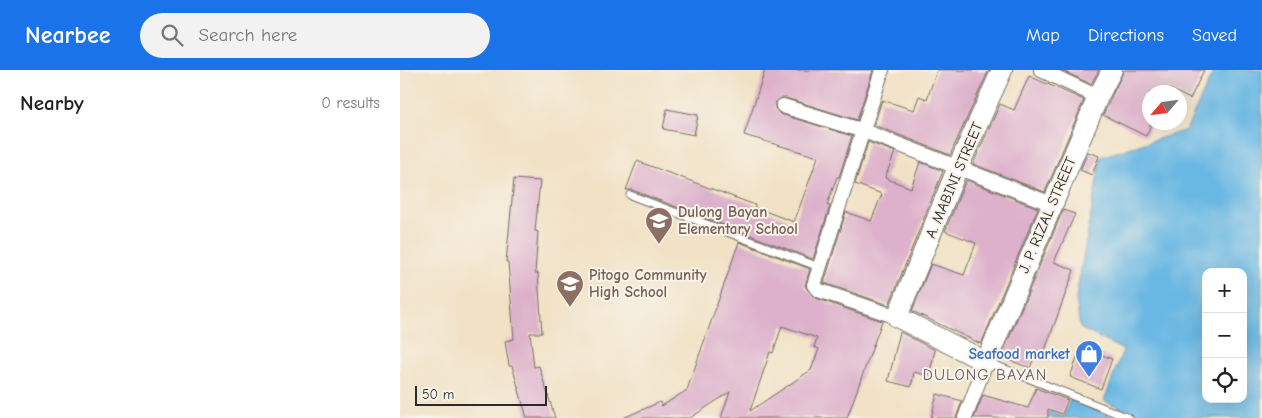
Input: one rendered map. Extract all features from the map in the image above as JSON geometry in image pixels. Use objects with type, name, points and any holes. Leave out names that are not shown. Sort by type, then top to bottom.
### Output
[{"type":"street","points":[[882,70],[814,285],[818,290],[897,318],[986,362],[965,418]]},
{"type":"street","name":"A. MABINI STREET","points":[[897,318],[958,167],[1002,70]]},
{"type":"street","points":[[1041,70],[1098,97]]},
{"type":"street","name":"J. P. RIZAL STREET","points":[[986,362],[1098,97],[1112,70]]},
{"type":"street","points":[[784,106],[864,130],[1052,204]]},
{"type":"lane","points":[[630,195],[817,273]]},
{"type":"lane","points":[[986,362],[1129,418]]},
{"type":"water","points":[[1214,70],[1262,70],[1262,418],[1145,418],[1104,401],[1123,350],[1080,328],[1076,298],[1101,157],[1187,130]]},
{"type":"water","points":[[1070,400],[1115,418],[1047,418],[1049,412],[1064,417]]},
{"type":"building","points":[[765,70],[873,70],[857,120],[786,98],[781,98],[775,103],[775,108],[780,114],[852,136],[839,177],[837,177],[827,205],[830,206],[813,259],[632,190],[626,190],[637,161],[755,205],[754,207],[794,222],[818,157],[744,135]]},
{"type":"building","points":[[937,70],[989,70],[950,155],[874,125],[882,100],[914,110],[919,96],[927,99]]},
{"type":"building","points":[[1061,70],[1099,70],[1091,84]]},
{"type":"building","points":[[1124,70],[1204,70],[1190,99],[1187,98],[1187,85],[1142,85],[1142,130],[1149,130],[1146,136],[1103,115]]},
{"type":"building","points":[[1029,76],[1084,100],[1045,192],[973,164],[1000,104],[1014,110]]},
{"type":"building","points":[[667,109],[698,115],[694,135],[663,129]]},
{"type":"building","points":[[868,142],[895,152],[885,178],[911,188],[920,162],[943,171],[889,305],[824,283],[846,212],[871,221],[882,194],[855,184]]},
{"type":"building","points":[[1088,152],[1099,156],[1092,175],[1080,170]]},
{"type":"building","points":[[514,179],[540,181],[535,231],[538,232],[535,273],[538,273],[542,333],[530,333],[534,367],[539,366],[555,418],[527,418],[512,366],[509,366],[505,341],[514,339],[508,262],[506,262]]},
{"type":"building","points":[[966,180],[1038,208],[981,344],[912,311],[931,264],[964,275],[976,243],[945,231]]},
{"type":"building","points":[[1063,210],[1075,214],[1054,262],[1074,270],[1044,353],[1037,350],[1030,368],[1001,357]]},
{"type":"building","points":[[739,242],[810,269],[805,286],[815,298],[882,321],[847,418],[721,418],[730,392],[690,418],[623,418],[660,402],[662,406],[687,390]],"holes":[[[782,326],[817,338],[814,347],[819,349],[811,370],[750,411],[770,352],[773,353]]]},
{"type":"building","points":[[900,332],[935,350],[929,376],[914,372],[911,387],[888,381]]},
{"type":"building","points":[[1081,347],[1112,359],[1101,389],[1070,377]]},
{"type":"building","points":[[1036,388],[1068,400],[1062,414],[1048,409],[1048,418],[974,418],[983,395],[1028,408]]},
{"type":"building","points":[[937,394],[962,401],[956,418],[931,418]]},
{"type":"place","name":"Dulong Bayan Elementary School","points":[[659,245]]},
{"type":"place","name":"Pitogo Community High School","points":[[570,308]]},
{"type":"place","name":"Seafood market","points":[[1089,378]]},
{"type":"district","name":"DULONG BAYAN","points":[[985,375]]}]
